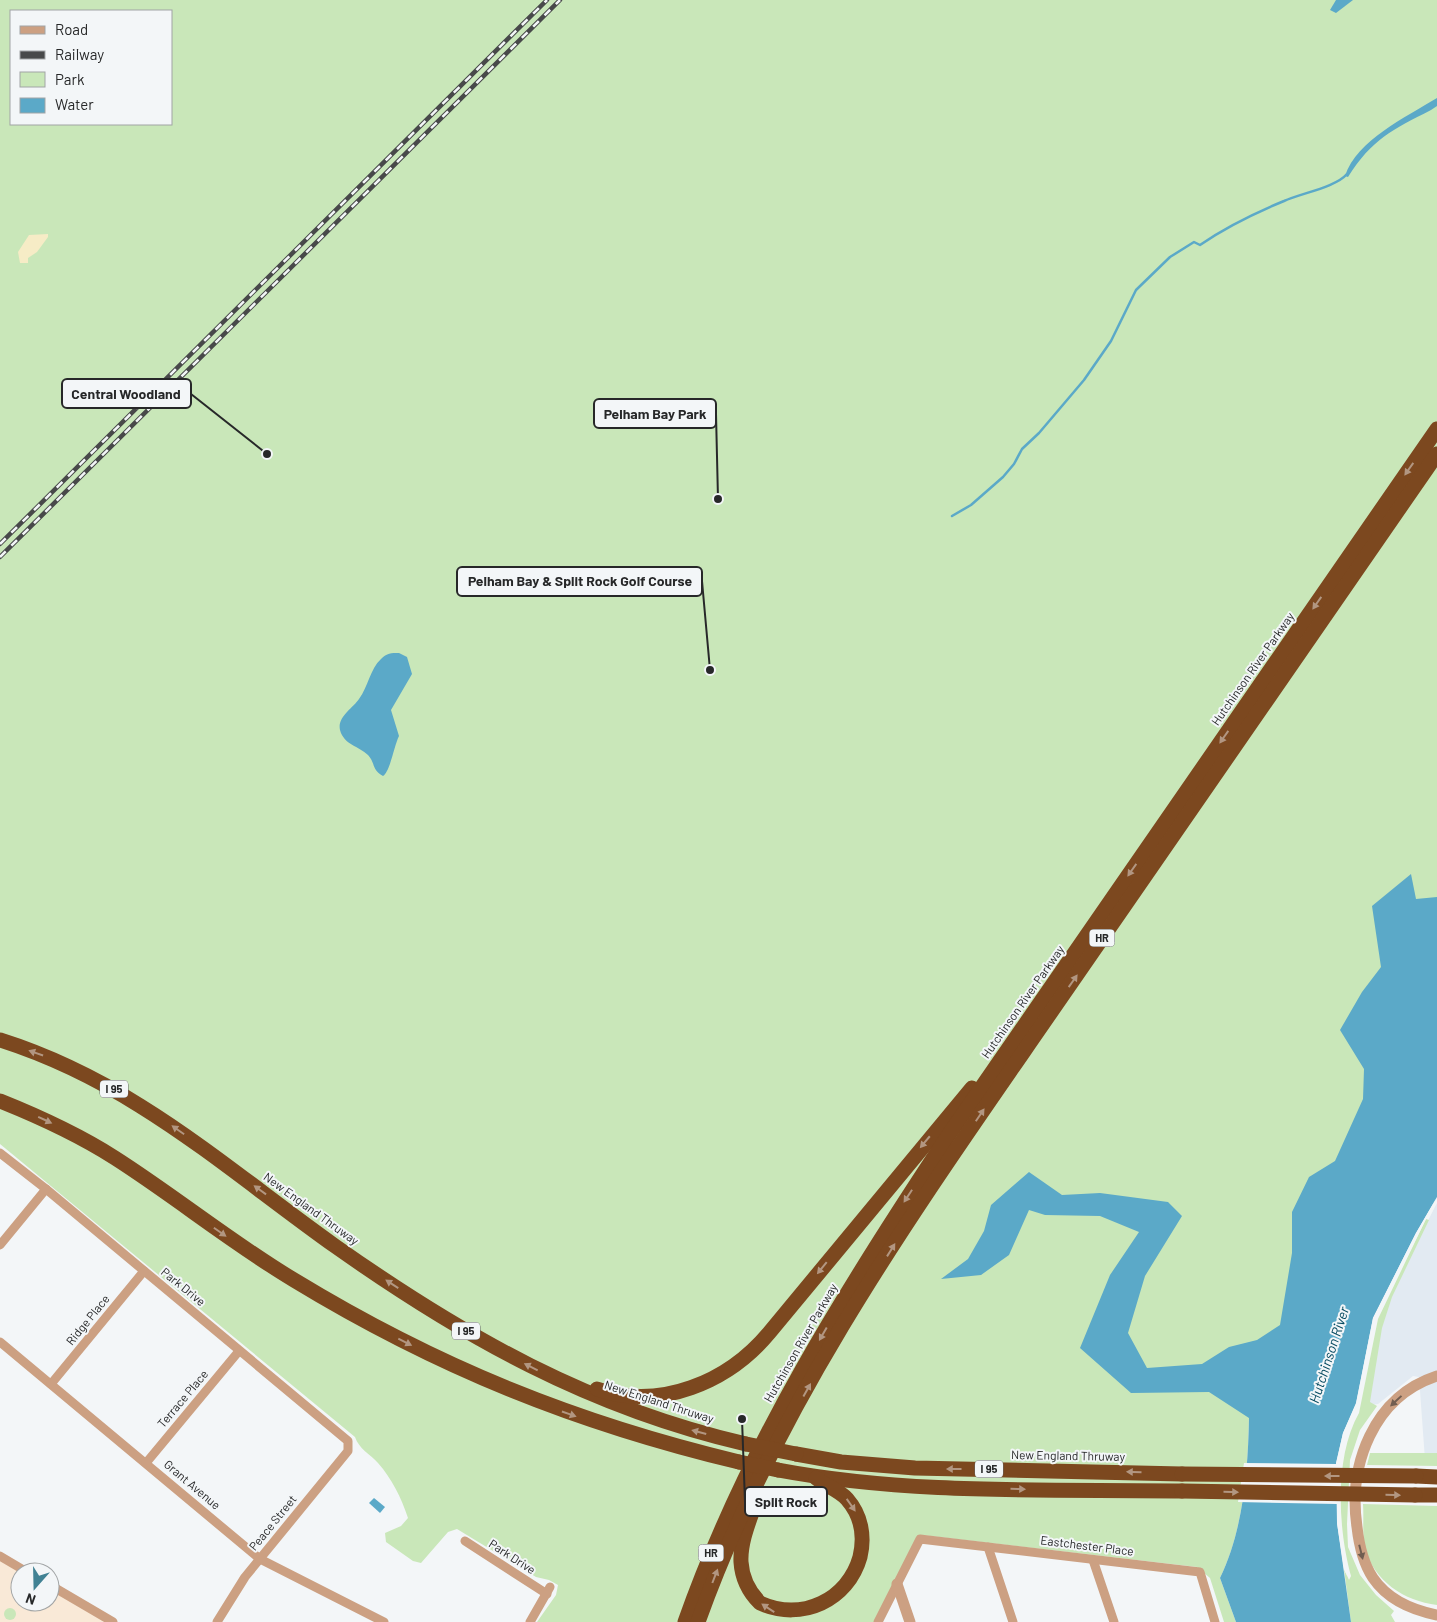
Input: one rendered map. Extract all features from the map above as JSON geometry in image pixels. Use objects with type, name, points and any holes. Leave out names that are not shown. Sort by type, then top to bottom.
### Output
[{"type":"highway","name":"Hutchinson River Parkway","points":[[685,1622],[734,1499],[792,1387],[890,1224],[994,1069],[1437,429]]},
{"type":"highway","name":"HR","points":[[698,1622],[731,1538],[772,1453],[848,1319],[937,1178],[1437,454]]},
{"type":"highway","name":"New England Thruway","points":[[0,1040],[57,1061],[112,1087],[138,1103],[378,1275],[470,1334],[560,1381],[629,1411],[683,1428],[746,1444],[841,1462],[915,1468],[1437,1477]]},
{"type":"highway","points":[[560,1381],[620,1394],[654,1395],[700,1385],[739,1364],[769,1334],[966,1092],[994,1069]]},
{"type":"highway","name":"I 95","points":[[0,1102],[47,1121],[114,1157],[221,1233],[288,1276],[373,1325],[440,1360],[506,1389],[581,1418],[665,1444],[739,1462],[812,1476],[949,1488],[1437,1495]]},
{"type":"highway","points":[[772,1453],[743,1541],[741,1566],[748,1587],[756,1599],[770,1610],[790,1617],[813,1614],[833,1604],[851,1580],[862,1546],[860,1524],[851,1504],[840,1493],[812,1476]]},
{"type":"street","name":"Park Drive","points":[[0,1153],[46,1189],[348,1441]]},
{"type":"street","points":[[0,1245],[46,1189]]},
{"type":"street","name":"Ridge Place","points":[[51,1384],[144,1271]]},
{"type":"street","name":"Grant Avenue","points":[[0,1342],[260,1559],[280,1572],[384,1622]]},
{"type":"street","name":"Terrace Place","points":[[146,1463],[239,1351]]},
{"type":"street","points":[[1437,1376],[1417,1384],[1398,1397],[1370,1432],[1360,1457],[1355,1506],[1358,1539],[1363,1560],[1373,1579],[1400,1602],[1413,1609],[1437,1616]]},
{"type":"street","name":"Peace Street","points":[[217,1622],[234,1592],[348,1450],[348,1441]]},
{"type":"street","name":"Eastchester Place","points":[[897,1584],[920,1539],[1200,1572],[1215,1622]]},
{"type":"street","name":"Park Drive","points":[[464,1541],[548,1590],[530,1622]]},
{"type":"street","points":[[988,1547],[1012,1622]]},
{"type":"street","points":[[1093,1560],[1114,1622]]},
{"type":"street","points":[[878,1622],[897,1584]]},
{"type":"street","points":[[897,1584],[910,1622]]},
{"type":"street","points":[[60,1591],[113,1622]]},
{"type":"shaded area","points":[[1437,1203],[1437,1460],[1425,1460],[1419,1377],[1413,1376],[1378,1404],[1366,1406],[1379,1325],[1394,1287]]},
{"type":"shaded area","points":[[0,1560],[10,1566],[10,1612],[60,1612],[60,1595],[105,1622],[0,1622]]},
{"type":"green space","points":[[0,0],[1437,0],[1437,1022],[1249,1418],[1243,1500],[1234,1541],[1220,1578],[1236,1622],[1224,1622],[1210,1578],[1197,1567],[922,1535],[875,1622],[537,1622],[556,1595],[558,1585],[549,1580],[536,1577],[457,1529],[448,1532],[421,1563],[413,1561],[386,1542],[385,1533],[401,1526],[408,1518],[388,1475],[362,1448],[355,1437],[0,1144]]},
{"type":"green space","points":[[1426,1219],[1429,1220],[1392,1297],[1382,1328],[1370,1402],[1377,1406],[1360,1430],[1350,1460],[1347,1524],[1348,1547],[1360,1575],[1376,1595],[1394,1611],[1391,1615],[1395,1622],[1351,1622],[1344,1569],[1349,1580],[1351,1576],[1343,1537],[1341,1515],[1342,1472],[1345,1450],[1359,1413],[1378,1319]]},
{"type":"green space","points":[[1370,1453],[1437,1453],[1437,1466],[1367,1465]]},
{"type":"green space","points":[[1363,1504],[1437,1506],[1437,1605],[1425,1603],[1402,1594],[1375,1570],[1365,1548]]},
{"type":"green space","points":[[10,1608],[10,1612],[16,1612],[15,1619],[5,1619],[5,1609]]},
{"type":"sand","points":[[48,234],[48,237],[37,252],[28,258],[28,263],[20,263],[18,252],[29,235]]},
{"type":"water","points":[[1336,0],[1353,0],[1336,13],[1330,10]]},
{"type":"water","points":[[1437,98],[1437,106],[1384,137],[1366,153],[1348,177],[1345,176],[1351,163],[1371,141],[1397,122]]},
{"type":"water","points":[[399,653],[407,657],[412,674],[391,710],[399,736],[388,769],[383,776],[375,769],[368,755],[345,739],[340,730],[340,725],[343,717],[362,694],[377,663],[387,654]]},
{"type":"water","name":"Hutchinson River","points":[[1411,874],[1416,899],[1437,897],[1437,1197],[1416,1233],[1373,1318],[1356,1404],[1343,1433],[1336,1463],[1337,1523],[1351,1622],[1236,1622],[1220,1578],[1234,1541],[1243,1500],[1249,1418],[1209,1392],[1131,1393],[1080,1348],[1110,1275],[1139,1232],[1100,1216],[1045,1215],[1029,1210],[1009,1255],[981,1275],[941,1279],[968,1259],[984,1231],[991,1205],[1029,1172],[1062,1195],[1100,1193],[1168,1202],[1182,1216],[1145,1276],[1128,1333],[1147,1368],[1202,1364],[1229,1347],[1257,1340],[1280,1325],[1292,1253],[1292,1212],[1309,1177],[1335,1161],[1363,1099],[1364,1069],[1340,1030],[1362,992],[1381,967],[1372,906]]},
{"type":"water","points":[[374,1498],[385,1507],[380,1513],[369,1503]]},
{"type":"pier","points":[[1437,1197],[1376,1319],[1359,1404],[1345,1434],[1339,1463],[1339,1522],[1347,1576],[1344,1569],[1337,1523],[1337,1504],[1238,1502],[1244,1463],[1336,1464],[1343,1433],[1356,1403],[1373,1318],[1416,1233]]},
{"type":"waterway","points":[[952,516],[971,505],[1003,477],[1014,464],[1022,449],[1039,433],[1084,380],[1111,341],[1136,290],[1170,257],[1194,242],[1200,245],[1252,215],[1291,198],[1335,183],[1347,174]]},
{"type":"railway","points":[[0,544],[547,0]]},
{"type":"railway","points":[[0,557],[560,0]]},
{"type":"place","name":"Central Woodland","points":[[267,454]]},
{"type":"place","name":"Pelham Bay Park","points":[[718,499]]},
{"type":"place","name":"Pelham Bay & Split Rock Golf Course","points":[[710,670]]},
{"type":"place","name":"Split Rock","points":[[742,1419]]}]
